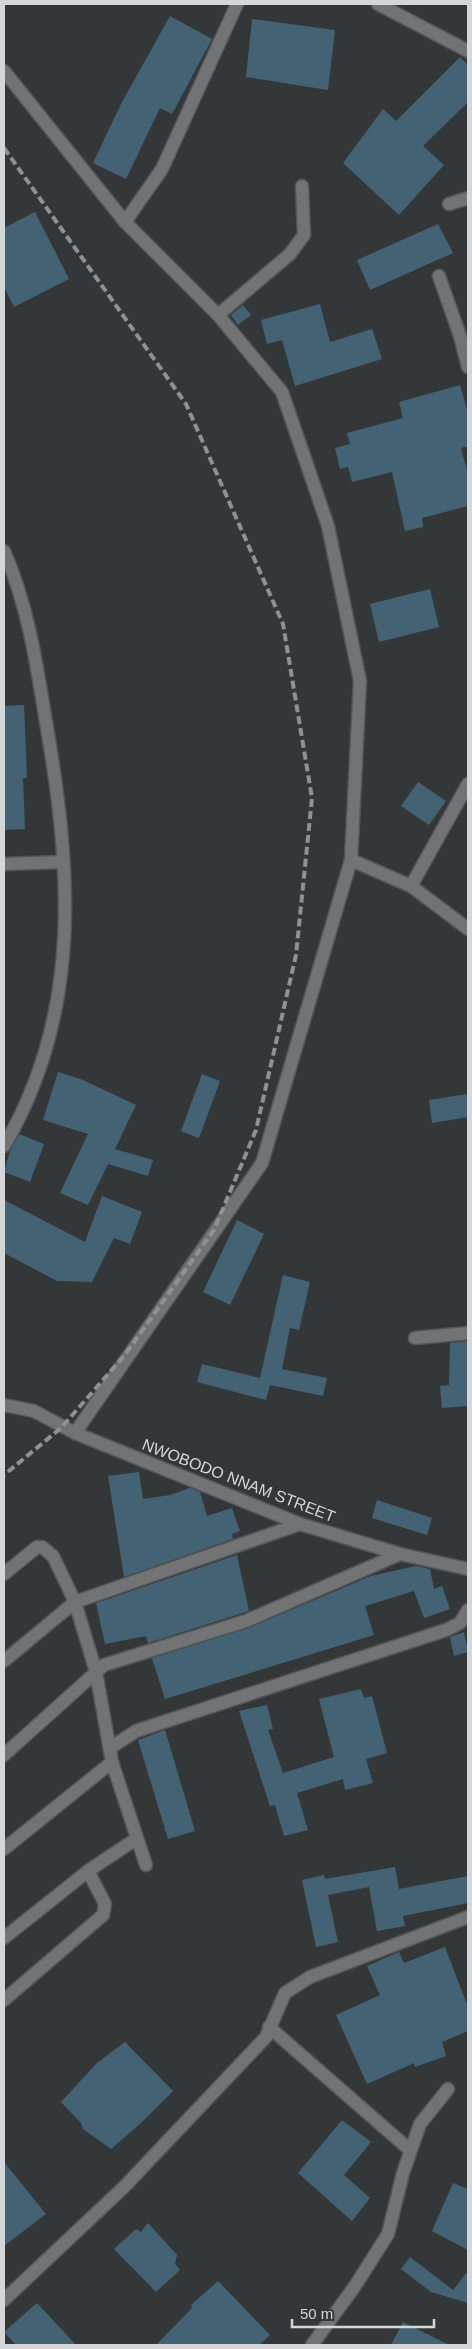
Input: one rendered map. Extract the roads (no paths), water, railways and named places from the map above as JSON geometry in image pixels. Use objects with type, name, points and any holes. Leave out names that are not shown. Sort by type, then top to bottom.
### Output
[{"type":"street","points":[[125,222],[162,169],[237,4]]},
{"type":"street","points":[[378,4],[468,51]]},
{"type":"street","points":[[4,72],[125,222],[218,316],[282,392],[328,526],[360,681],[351,860],[262,1163],[75,1434]]},
{"type":"street","points":[[218,316],[260,282],[290,254],[304,235],[302,186]]},
{"type":"street","points":[[449,204],[468,198]]},
{"type":"street","points":[[439,276],[460,336],[468,367]]},
{"type":"street","points":[[4,551],[13,573],[28,623],[54,765],[63,862],[66,924],[54,1021],[42,1064],[14,1129],[4,1146]]},
{"type":"street","points":[[412,886],[468,784]]},
{"type":"street","points":[[351,860],[412,886],[468,929]]},
{"type":"street","points":[[4,864],[63,862]]},
{"type":"street","points":[[415,1338],[468,1333]]},
{"type":"street","name":"NWOBODO NNAM STREET","points":[[4,1405],[34,1411],[75,1434],[300,1524],[400,1554],[468,1569]]},
{"type":"street","points":[[4,1661],[75,1602],[300,1524]]},
{"type":"street","points":[[4,1574],[37,1547],[42,1547],[53,1556],[75,1602],[96,1672],[112,1762],[146,1865]]},
{"type":"street","points":[[4,1755],[96,1672],[112,1662],[246,1621],[400,1554]]},
{"type":"street","points":[[110,1748],[136,1731],[446,1630],[460,1623],[468,1610]]},
{"type":"street","points":[[4,1849],[112,1762]]},
{"type":"street","points":[[4,1938],[88,1871],[136,1839]]},
{"type":"street","points":[[4,2000],[104,1915],[105,1904],[88,1871]]},
{"type":"street","points":[[4,2300],[124,2187],[266,2036],[279,2001],[285,1993],[310,1977],[468,1917]]},
{"type":"street","points":[[270,2027],[410,2150]]},
{"type":"street","points":[[312,2345],[355,2286],[388,2234],[410,2150],[426,2114],[448,2089]]},
{"type":"railway","points":[[4,148],[186,404],[283,624],[312,798],[296,955],[256,1130],[214,1230],[124,1356],[61,1428],[4,1475]]}]
